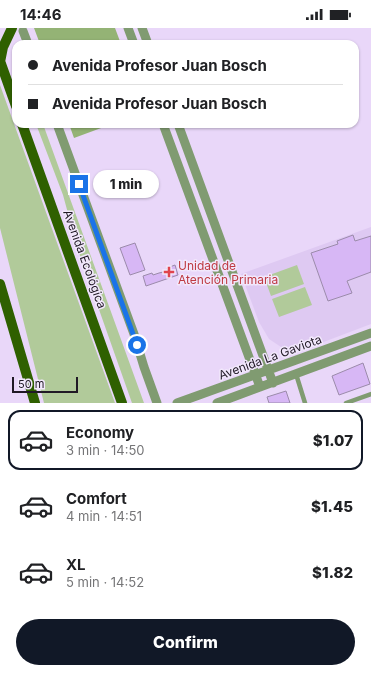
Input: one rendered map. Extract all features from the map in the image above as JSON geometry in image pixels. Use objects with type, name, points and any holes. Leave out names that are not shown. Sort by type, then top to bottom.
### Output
[{"type":"main road","points":[[12,28],[3,47],[0,62],[12,95]]},
{"type":"main road","name":"Avenida Ecológica","points":[[23,128],[122,403]]},
{"type":"main road","points":[[0,284],[35,403]]},
{"type":"street","points":[[128,28],[132,40]]},
{"type":"street","points":[[142,28],[146,40]]},
{"type":"street","points":[[23,31],[26,40]]},
{"type":"street","points":[[58,128],[134,334],[157,403]]},
{"type":"street","points":[[164,128],[260,387]]},
{"type":"street","points":[[179,128],[273,383]]},
{"type":"street","name":"Avenida La Gaviota","points":[[177,403],[371,333]]},
{"type":"street","name":"Avenida La Gaviota","points":[[217,403],[371,346]]},
{"type":"lane","points":[[296,374],[305,403]]},
{"type":"lane","points":[[346,403],[371,394]]},
{"type":"shaded area","points":[[371,227],[371,324],[313,346],[295,349],[281,347],[269,339],[259,322],[241,274]]},
{"type":"green space","points":[[34,28],[115,28],[120,40],[38,40]]},
{"type":"green space","points":[[0,85],[12,118],[12,128],[16,128],[115,403],[44,403],[0,228]]},
{"type":"green space","points":[[38,128],[44,128],[144,403],[132,403],[78,250],[63,195]]},
{"type":"green space","points":[[70,128],[101,128],[74,138]]},
{"type":"green space","points":[[297,265],[304,284],[271,296],[264,277]]},
{"type":"green space","points":[[305,287],[312,305],[279,317],[272,299]]},
{"type":"building","points":[[353,235],[355,241],[371,236],[371,272],[347,281],[352,293],[328,301],[311,253],[338,244],[337,241]]},
{"type":"building","points":[[135,243],[145,270],[130,275],[120,248]]},
{"type":"building","points":[[175,265],[178,275],[146,286],[143,276],[167,271],[167,268]]},
{"type":"building","points":[[363,363],[370,384],[339,395],[332,376]]},
{"type":"building","points":[[286,391],[290,403],[269,403],[267,397]]},
{"type":"place","name":"Unidad de Atención Primaria","points":[[169,272]]},
{"type":"route","points":[[79,184],[137,345]]}]
